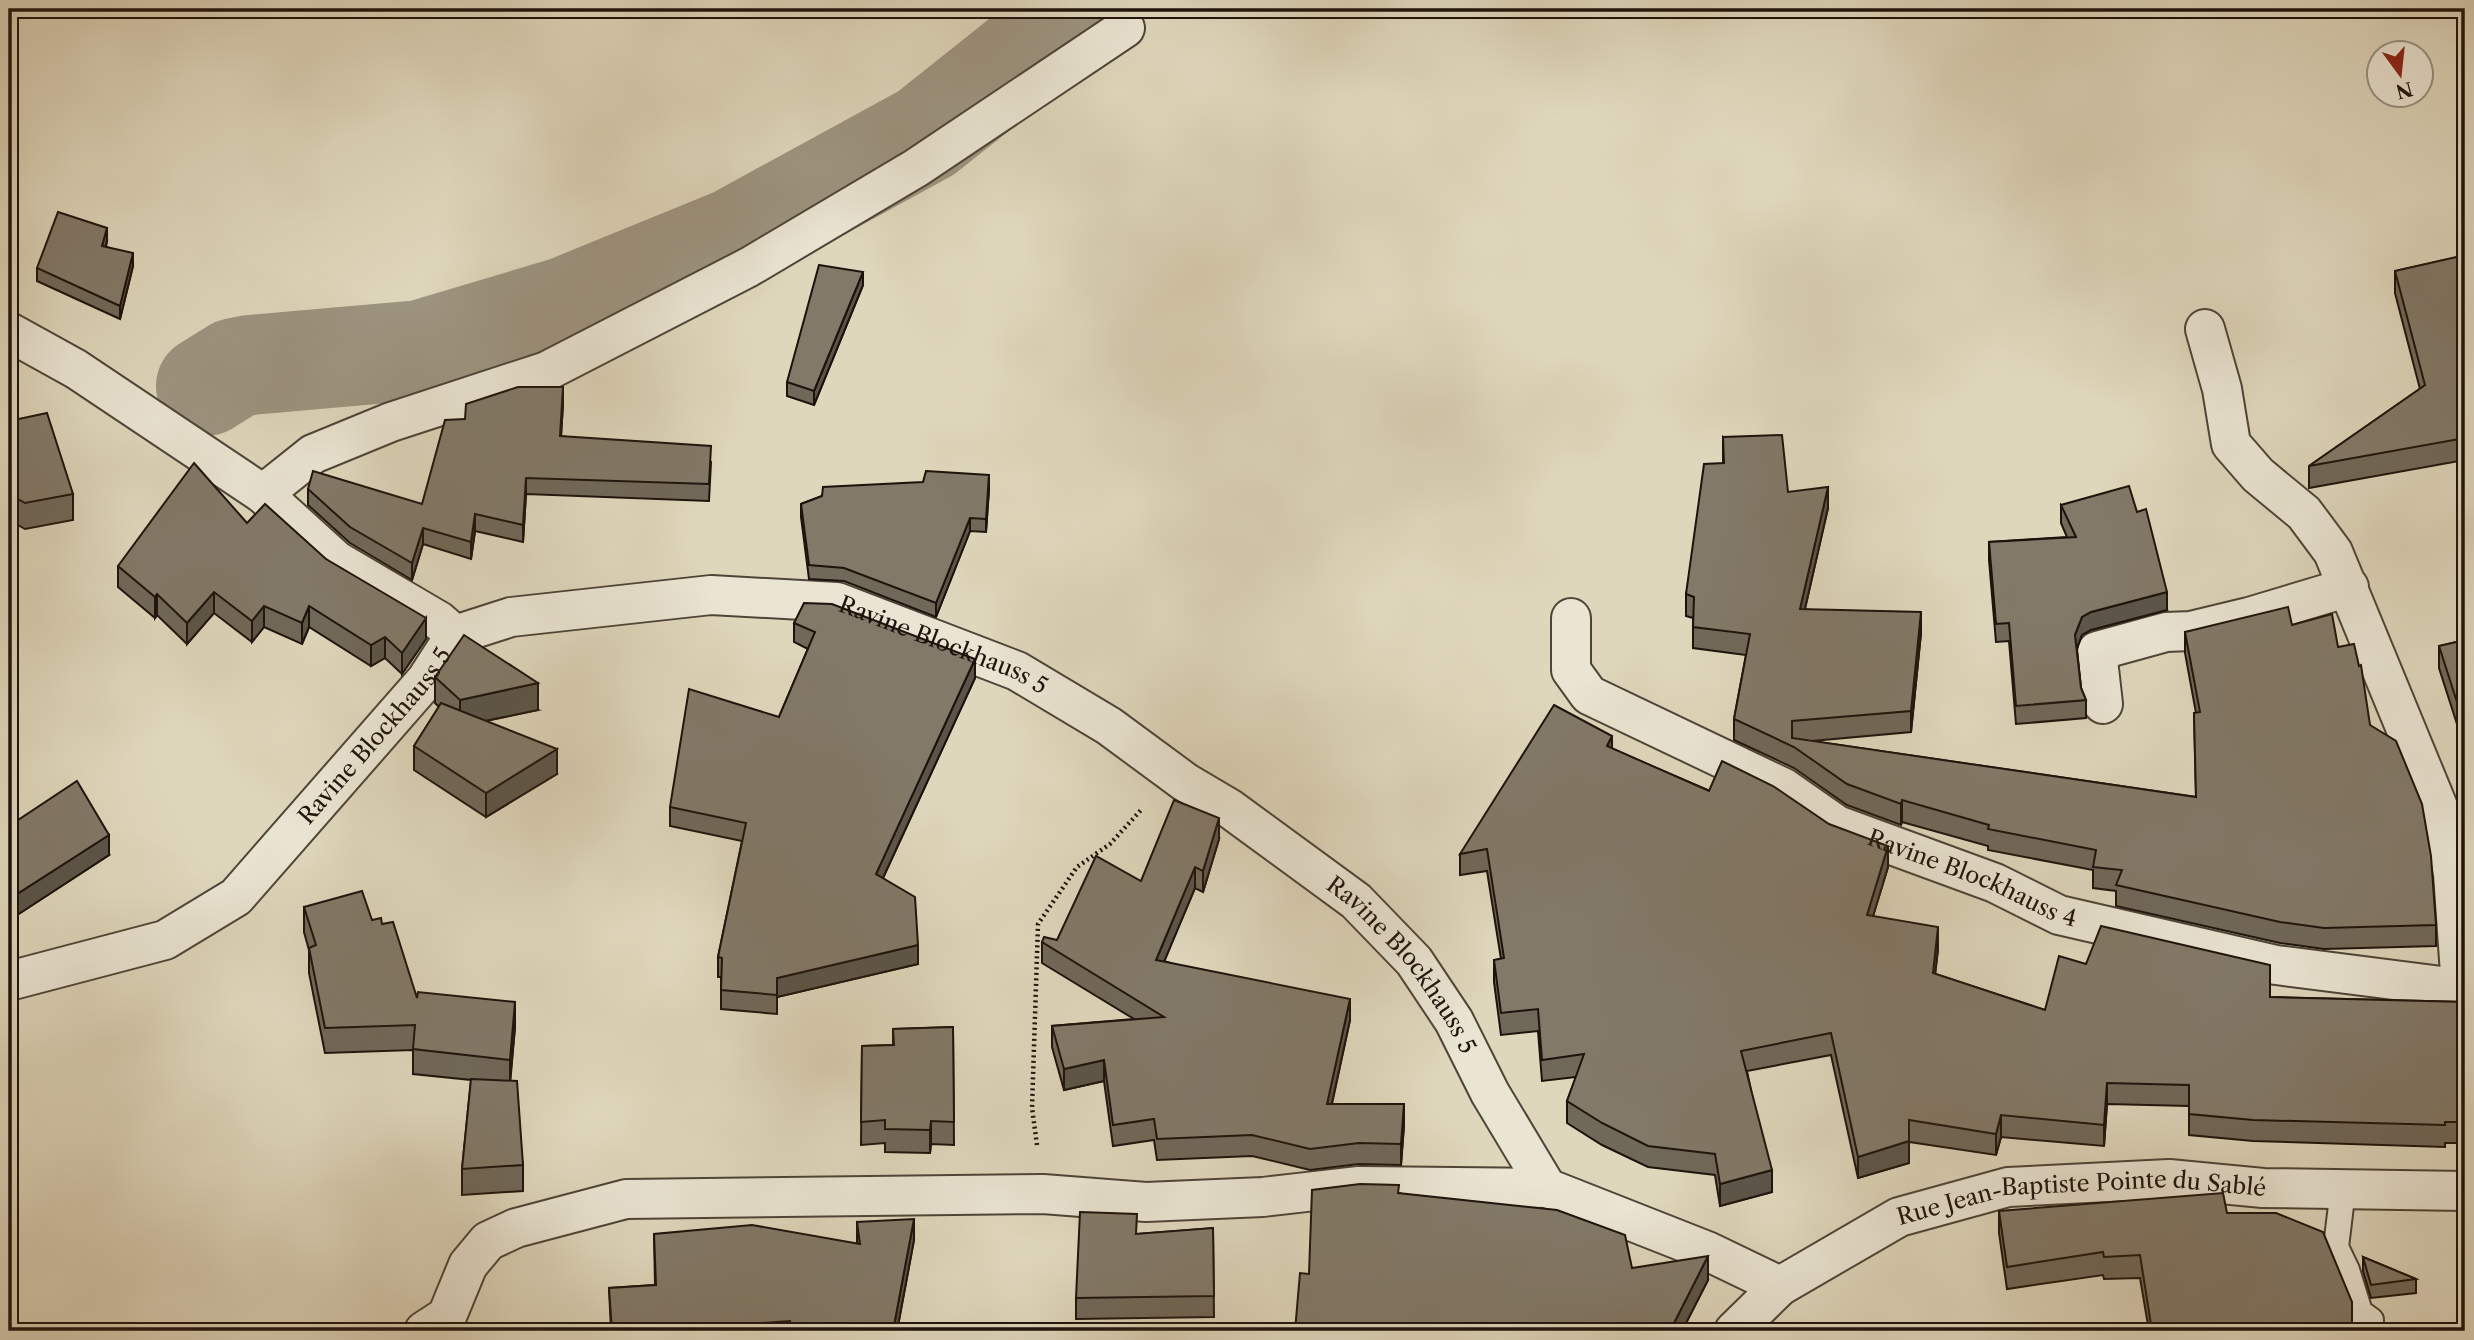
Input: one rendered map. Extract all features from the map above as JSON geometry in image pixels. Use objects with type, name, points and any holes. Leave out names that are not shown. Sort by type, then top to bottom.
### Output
[{"type":"street","points":[[263,494],[313,454],[391,422],[547,371],[748,267],[916,168],[1125,28]]},
{"type":"street","points":[[2205,329],[2222,389],[2231,444],[2258,475],[2319,530],[2349,587],[2443,819],[2453,874],[2463,988]]},
{"type":"street","points":[[9,331],[76,369],[263,494],[337,561],[439,621],[456,635]]},
{"type":"street","points":[[2103,704],[2097,651],[2166,632],[2191,631],[2249,617],[2349,587]]},
{"type":"street","name":"Ravine Blockhauss 5","points":[[9,981],[165,940],[236,897],[426,680],[456,635],[511,617],[711,595],[837,602],[1017,671],[1110,726],[1185,782],[1228,808],[1356,901],[1414,961],[1454,1021],[1490,1093],[1547,1188]]},
{"type":"street","name":"Ravine Blockhauss 4","points":[[1571,618],[1572,670],[1589,695],[1784,788],[1837,825],[1995,883],[2059,915],[2276,965],[2463,988]]},
{"type":"street","name":"Rue Jean-Baptiste Pointe du Sablé","points":[[1734,1331],[1780,1286],[1899,1217],[2008,1187],[2169,1179],[2263,1188],[2465,1191]]},
{"type":"street","points":[[424,1331],[447,1316],[468,1265],[488,1241],[516,1228],[626,1199],[1043,1194],[1146,1202],[1264,1197],[1359,1186],[1547,1188],[1707,1251],[1780,1286]]},
{"type":"lane","points":[[2343,1189],[2336,1247],[2347,1270],[2360,1312],[2371,1320],[2371,1331]]},
{"type":"path","points":[[1043,1194],[1032,1108],[1038,925],[1077,867],[1110,844],[1152,797],[1173,781],[1185,782]]},
{"type":"building","points":[[58,212],[107,228],[102,246],[133,253],[120,306],[37,268]]},
{"type":"building","points":[[2465,238],[2465,438],[2309,466],[2425,385],[2395,271],[2461,256],[2458,240]]},
{"type":"building","points":[[819,265],[863,272],[814,391],[787,382]]},
{"type":"building","points":[[518,387],[563,387],[560,436],[711,446],[709,484],[526,478],[523,525],[475,514],[471,542],[423,528],[412,563],[350,527],[308,489],[313,471],[422,504],[445,420],[465,419],[466,404]]},
{"type":"building","points":[[47,413],[73,494],[25,503],[9,494],[9,421]]},
{"type":"building","points":[[1782,435],[1788,492],[1828,487],[1800,609],[1921,612],[1911,711],[1792,721],[1792,738],[2196,797],[2194,713],[2200,712],[2185,632],[2288,607],[2292,625],[2332,614],[2338,647],[2354,644],[2359,666],[2361,665],[2370,725],[2396,741],[2422,804],[2431,856],[2436,925],[2324,928],[2280,922],[2116,885],[2122,870],[2093,867],[2096,850],[1988,829],[1989,825],[1902,800],[1901,804],[1847,784],[1794,747],[1734,719],[1750,634],[1693,627],[1694,597],[1686,594],[1704,464],[1724,463],[1723,437]]},
{"type":"building","points":[[194,463],[247,523],[265,504],[326,559],[426,618],[402,653],[385,637],[371,645],[309,606],[302,623],[264,606],[252,621],[214,592],[187,623],[157,594],[155,597],[118,566]]},
{"type":"building","points":[[926,471],[989,475],[986,519],[970,518],[936,603],[844,568],[809,565],[801,504],[822,496],[823,487],[923,482]]},
{"type":"building","points":[[2129,486],[2137,512],[2146,509],[2167,592],[2091,612],[2082,617],[2075,635],[2081,688],[2086,700],[2016,706],[2009,623],[1996,624],[1989,542],[2076,537],[2061,505]]},
{"type":"building","points":[[804,603],[832,604],[975,659],[876,874],[915,897],[918,945],[777,978],[777,995],[721,990],[722,958],[718,957],[746,823],[670,807],[689,689],[779,717],[815,632],[794,623]]},
{"type":"building","points":[[464,635],[538,683],[460,700],[435,677]]},
{"type":"building","points":[[2465,640],[2465,727],[2439,646]]},
{"type":"building","points":[[441,703],[557,749],[486,793],[414,746]]},
{"type":"building","points":[[1554,705],[1612,736],[1607,746],[1709,791],[1722,761],[1773,786],[1829,824],[1888,846],[1867,915],[1938,927],[1933,973],[2045,1010],[2059,956],[2086,964],[2101,926],[2270,965],[2270,997],[2465,1002],[2465,1122],[2445,1122],[2445,1125],[2253,1120],[2189,1114],[2189,1085],[2107,1083],[2104,1125],[2001,1115],[1996,1134],[1909,1120],[1909,1141],[1858,1157],[1831,1033],[1741,1051],[1772,1170],[1720,1184],[1715,1154],[1648,1146],[1602,1123],[1567,1101],[1584,1054],[1542,1060],[1538,1009],[1501,1013],[1494,960],[1504,958],[1487,849],[1460,854]]},
{"type":"building","points":[[2459,779],[2465,783],[2465,806]]},
{"type":"building","points":[[77,781],[109,835],[17,894],[9,881],[9,826]]},
{"type":"building","points":[[1174,800],[1219,818],[1203,871],[1195,867],[1156,960],[1350,999],[1327,1104],[1404,1104],[1401,1144],[1359,1143],[1310,1149],[1252,1135],[1157,1139],[1154,1119],[1113,1125],[1104,1060],[1064,1069],[1052,1026],[1164,1017],[1042,942],[1044,937],[1057,940],[1096,856],[1141,881]]},
{"type":"building","points":[[362,891],[372,920],[381,918],[382,924],[393,922],[417,998],[418,992],[515,1002],[510,1060],[413,1049],[415,1025],[325,1028],[309,948],[316,945],[304,907]]},
{"type":"building","points":[[953,1027],[954,1122],[931,1121],[930,1130],[885,1129],[885,1120],[861,1122],[862,1046],[894,1045],[893,1029]]},
{"type":"building","points":[[471,1079],[517,1081],[523,1165],[462,1169]]},
{"type":"building","points":[[1360,1184],[1399,1185],[1398,1193],[1557,1210],[1625,1235],[1632,1268],[1708,1256],[1670,1331],[1624,1327],[1622,1331],[1295,1331],[1300,1273],[1309,1274],[1312,1190]]},
{"type":"building","points":[[2223,1193],[2227,1213],[2276,1213],[2323,1232],[2352,1302],[2352,1331],[2152,1331],[2140,1255],[2104,1257],[2103,1252],[2007,1267],[1999,1211]]},
{"type":"building","points":[[1080,1212],[1137,1214],[1136,1234],[1213,1228],[1214,1296],[1076,1298]]},
{"type":"building","points":[[914,1219],[893,1331],[790,1331],[790,1321],[689,1328],[689,1331],[612,1331],[609,1288],[656,1285],[654,1234],[752,1225],[860,1244],[857,1222]]},
{"type":"building","points":[[2363,1257],[2416,1279],[2371,1285]]},
{"type":"waterway","points":[[206,386],[235,368],[250,365],[421,350],[565,307],[734,238],[926,133],[1039,43],[1090,9]]}]
